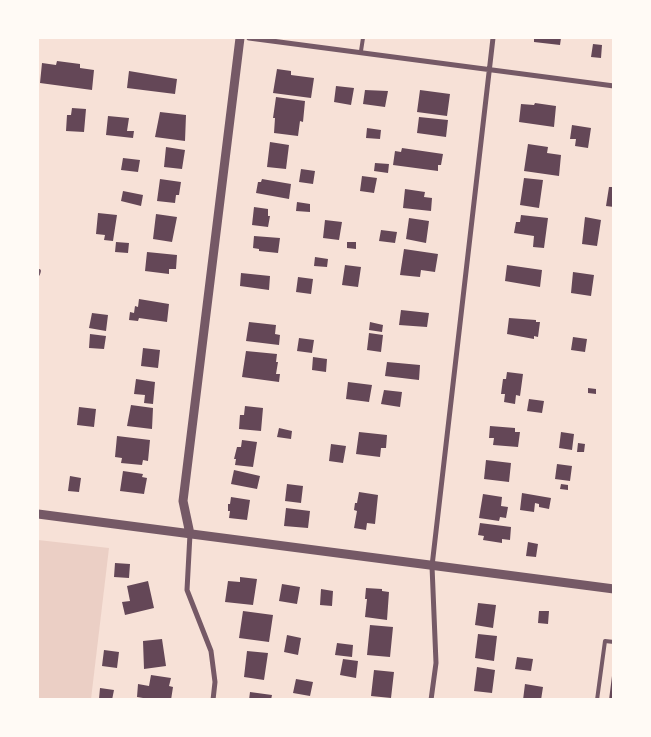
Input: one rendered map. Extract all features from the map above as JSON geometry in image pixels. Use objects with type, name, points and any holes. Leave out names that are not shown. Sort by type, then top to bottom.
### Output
[{"type":"street","points":[[213,700],[215,682],[211,651],[187,590],[190,534],[183,501],[240,38]]},
{"type":"street","points":[[249,38],[614,86]]},
{"type":"street","points":[[432,700],[436,663],[432,566],[493,38]]},
{"type":"street","points":[[38,514],[614,590]]},
{"type":"lane","points":[[361,52],[362,38]]},
{"type":"lane","points":[[597,700],[605,641],[614,642]]},
{"type":"shaded area","points":[[38,540],[109,548],[91,699],[38,699]]},
{"type":"building","points":[[534,38],[561,38],[560,45],[534,42]]},
{"type":"building","points":[[593,44],[602,45],[601,58],[591,57]]},
{"type":"building","points":[[57,61],[80,64],[80,68],[94,70],[92,90],[40,83],[42,63],[56,65]]},
{"type":"building","points":[[277,69],[291,71],[291,75],[314,78],[311,98],[273,93]]},
{"type":"building","points":[[129,71],[177,79],[175,94],[127,88]]},
{"type":"building","points":[[336,86],[354,88],[351,105],[334,102]]},
{"type":"building","points":[[365,90],[388,91],[385,107],[363,104]]},
{"type":"building","points":[[420,90],[450,94],[447,116],[417,112]]},
{"type":"building","points":[[276,97],[305,101],[303,122],[300,121],[298,136],[274,133],[275,118],[273,118]]},
{"type":"building","points":[[535,103],[556,106],[554,127],[519,122],[521,104],[534,105]]},
{"type":"building","points":[[72,108],[86,109],[84,132],[66,131],[67,115],[71,115]]},
{"type":"building","points":[[160,112],[186,115],[185,141],[155,137]]},
{"type":"building","points":[[108,116],[129,118],[127,131],[134,131],[133,138],[106,135]]},
{"type":"building","points":[[419,117],[448,120],[446,137],[417,133]]},
{"type":"building","points":[[572,125],[591,128],[588,148],[575,146],[576,139],[570,139]]},
{"type":"building","points":[[367,128],[381,130],[380,139],[366,138]]},
{"type":"building","points":[[270,142],[289,145],[286,169],[267,167]]},
{"type":"building","points":[[528,144],[548,147],[547,153],[561,155],[559,176],[524,171]]},
{"type":"building","points":[[166,147],[185,150],[182,169],[164,167]]},
{"type":"building","points":[[402,148],[443,154],[441,165],[438,165],[438,171],[393,165],[395,151],[401,152]]},
{"type":"building","points":[[123,158],[140,160],[138,172],[121,170]]},
{"type":"building","points":[[375,163],[389,164],[388,173],[374,171]]},
{"type":"building","points":[[301,169],[315,171],[313,184],[299,182]]},
{"type":"building","points":[[362,176],[377,178],[374,193],[360,191]]},
{"type":"building","points":[[524,178],[543,180],[539,208],[520,205]]},
{"type":"building","points":[[160,179],[181,182],[179,195],[176,195],[175,203],[157,201]]},
{"type":"building","points":[[262,179],[291,184],[289,199],[256,193],[258,182],[261,182]]},
{"type":"building","points":[[609,187],[614,187],[614,207],[606,206]]},
{"type":"building","points":[[405,189],[425,192],[424,197],[432,198],[431,211],[403,208]]},
{"type":"building","points":[[123,191],[143,195],[141,206],[121,201]]},
{"type":"building","points":[[297,202],[310,204],[310,212],[296,211]]},
{"type":"building","points":[[254,207],[268,209],[268,216],[270,216],[268,227],[252,225]]},
{"type":"building","points":[[98,213],[117,215],[113,241],[104,240],[105,235],[96,234]]},
{"type":"building","points":[[156,214],[177,217],[172,242],[153,239]]},
{"type":"building","points":[[521,215],[548,218],[544,248],[533,247],[534,236],[514,233],[516,222],[520,222]]},
{"type":"building","points":[[585,217],[601,220],[597,246],[582,244]]},
{"type":"building","points":[[409,218],[429,221],[426,243],[406,239]]},
{"type":"building","points":[[325,220],[342,222],[339,240],[323,238]]},
{"type":"building","points":[[381,230],[397,232],[395,243],[379,241]]},
{"type":"building","points":[[254,236],[280,238],[278,253],[259,251],[259,249],[253,248]]},
{"type":"building","points":[[116,242],[129,243],[128,253],[115,252]]},
{"type":"building","points":[[347,242],[356,242],[356,249],[347,248]]},
{"type":"building","points":[[404,249],[438,254],[435,272],[421,270],[420,277],[400,275]]},
{"type":"building","points":[[147,252],[177,255],[176,269],[169,269],[169,274],[145,271]]},
{"type":"building","points":[[315,257],[328,259],[327,267],[314,266]]},
{"type":"building","points":[[345,265],[361,267],[358,287],[342,285]]},
{"type":"building","points":[[507,265],[542,270],[540,287],[505,281]]},
{"type":"building","points":[[573,272],[594,275],[591,296],[571,293]]},
{"type":"building","points":[[241,273],[270,276],[269,290],[240,286]]},
{"type":"building","points":[[298,277],[313,279],[311,294],[296,292]]},
{"type":"building","points":[[139,299],[169,304],[167,322],[139,318],[138,321],[129,320],[130,312],[134,313],[135,306],[138,307]]},
{"type":"building","points":[[401,310],[429,313],[427,327],[399,325]]},
{"type":"building","points":[[92,313],[108,315],[106,331],[89,328]]},
{"type":"building","points":[[509,318],[540,322],[538,337],[534,336],[534,339],[507,334]]},
{"type":"building","points":[[249,322],[276,325],[275,334],[280,335],[279,345],[246,341]]},
{"type":"building","points":[[370,322],[383,325],[382,332],[369,330]]},
{"type":"building","points":[[369,333],[383,335],[381,352],[367,350]]},
{"type":"building","points":[[90,334],[106,336],[104,349],[89,348]]},
{"type":"building","points":[[573,337],[587,339],[585,352],[571,350]]},
{"type":"building","points":[[299,338],[314,340],[312,353],[297,351]]},
{"type":"building","points":[[143,348],[160,350],[158,368],[141,366]]},
{"type":"building","points":[[246,351],[277,354],[276,374],[280,374],[279,382],[242,377]]},
{"type":"building","points":[[313,357],[327,359],[326,372],[312,370]]},
{"type":"building","points":[[387,362],[420,365],[419,380],[385,376]]},
{"type":"building","points":[[507,372],[523,374],[520,396],[516,395],[515,404],[504,402],[505,394],[501,394],[503,379],[506,379]]},
{"type":"building","points":[[136,379],[155,382],[153,404],[144,403],[145,395],[134,394]]},
{"type":"building","points":[[348,382],[372,385],[369,402],[346,399]]},
{"type":"building","points":[[588,388],[596,389],[596,394],[588,393]]},
{"type":"building","points":[[384,390],[402,392],[400,407],[381,404]]},
{"type":"building","points":[[529,399],[544,401],[542,413],[527,411]]},
{"type":"building","points":[[131,405],[153,408],[152,429],[127,426]]},
{"type":"building","points":[[245,406],[263,408],[261,431],[239,429],[240,415],[244,415]]},
{"type":"building","points":[[79,407],[96,409],[94,427],[77,425]]},
{"type":"building","points":[[490,426],[515,428],[515,432],[520,432],[518,447],[493,445],[494,438],[489,438]]},
{"type":"building","points":[[279,428],[292,431],[291,439],[277,437]]},
{"type":"building","points":[[359,432],[387,435],[386,448],[381,448],[380,457],[356,454]]},
{"type":"building","points":[[561,432],[574,434],[572,450],[559,448]]},
{"type":"building","points":[[117,436],[150,440],[148,461],[143,460],[142,465],[121,463],[122,458],[115,457]]},
{"type":"building","points":[[242,440],[257,442],[253,467],[235,465],[236,459],[234,459],[237,447],[241,447]]},
{"type":"building","points":[[578,443],[585,444],[584,452],[577,452]]},
{"type":"building","points":[[331,444],[346,446],[343,463],[329,461]]},
{"type":"building","points":[[486,460],[511,463],[509,482],[484,479]]},
{"type":"building","points":[[557,464],[572,466],[570,481],[555,479]]},
{"type":"building","points":[[234,470],[260,476],[257,489],[231,484]]},
{"type":"building","points":[[123,471],[143,474],[142,477],[147,478],[144,494],[120,491]]},
{"type":"building","points":[[70,476],[81,478],[79,492],[68,491]]},
{"type":"building","points":[[287,484],[303,486],[301,503],[285,501]]},
{"type":"building","points":[[561,484],[568,485],[568,490],[560,489]]},
{"type":"building","points":[[359,492],[378,495],[375,524],[367,523],[366,530],[354,528],[357,511],[354,510]]},
{"type":"building","points":[[522,493],[551,498],[549,509],[539,507],[539,504],[535,503],[534,512],[520,510]]},
{"type":"building","points":[[483,494],[502,497],[501,506],[508,507],[506,518],[500,517],[499,521],[479,518]]},
{"type":"building","points":[[231,497],[250,500],[247,520],[229,518],[228,504],[230,504]]},
{"type":"building","points":[[286,508],[310,511],[308,528],[284,526]]},
{"type":"building","points":[[480,523],[511,527],[510,540],[502,539],[502,543],[483,540],[484,536],[478,535]]},
{"type":"building","points":[[528,542],[538,544],[536,557],[526,556]]},
{"type":"building","points":[[115,563],[130,564],[129,578],[114,577]]},
{"type":"building","points":[[240,577],[257,579],[253,605],[225,602],[228,581],[240,582]]},
{"type":"building","points":[[148,581],[154,608],[125,615],[122,602],[130,601],[127,586]]},
{"type":"building","points":[[282,584],[300,587],[297,604],[279,601]]},
{"type":"building","points":[[366,588],[382,589],[382,591],[389,592],[387,620],[365,617]]},
{"type":"building","points":[[321,589],[333,591],[332,606],[320,605]]},
{"type":"building","points":[[478,603],[496,605],[493,628],[475,625]]},
{"type":"building","points":[[243,611],[273,615],[269,642],[239,638]]},
{"type":"building","points":[[539,611],[549,611],[548,624],[538,623]]},
{"type":"building","points":[[370,625],[393,627],[390,657],[367,655]]},
{"type":"building","points":[[478,634],[497,636],[494,661],[475,658]]},
{"type":"building","points":[[287,635],[301,638],[298,655],[284,652]]},
{"type":"building","points":[[162,639],[166,666],[144,669],[143,641]]},
{"type":"building","points":[[337,643],[353,645],[352,657],[335,655]]},
{"type":"building","points":[[104,650],[119,652],[117,668],[102,666]]},
{"type":"building","points":[[247,651],[268,653],[264,680],[244,677]]},
{"type":"building","points":[[517,657],[533,659],[531,671],[515,669]]},
{"type":"building","points":[[343,659],[358,661],[356,678],[340,675]]},
{"type":"building","points":[[477,667],[495,670],[492,693],[474,691]]},
{"type":"building","points":[[374,670],[394,672],[391,698],[371,696]]},
{"type":"building","points":[[151,675],[171,678],[169,686],[173,687],[171,700],[137,697],[138,684],[149,686]]},
{"type":"building","points":[[612,676],[614,676],[614,700],[609,700]]},
{"type":"building","points":[[296,679],[313,682],[310,696],[293,693]]},
{"type":"building","points":[[525,684],[543,687],[541,700],[523,700]]},
{"type":"building","points":[[100,688],[114,690],[112,700],[99,699]]},
{"type":"building","points":[[250,692],[272,695],[271,700],[249,700]]}]
